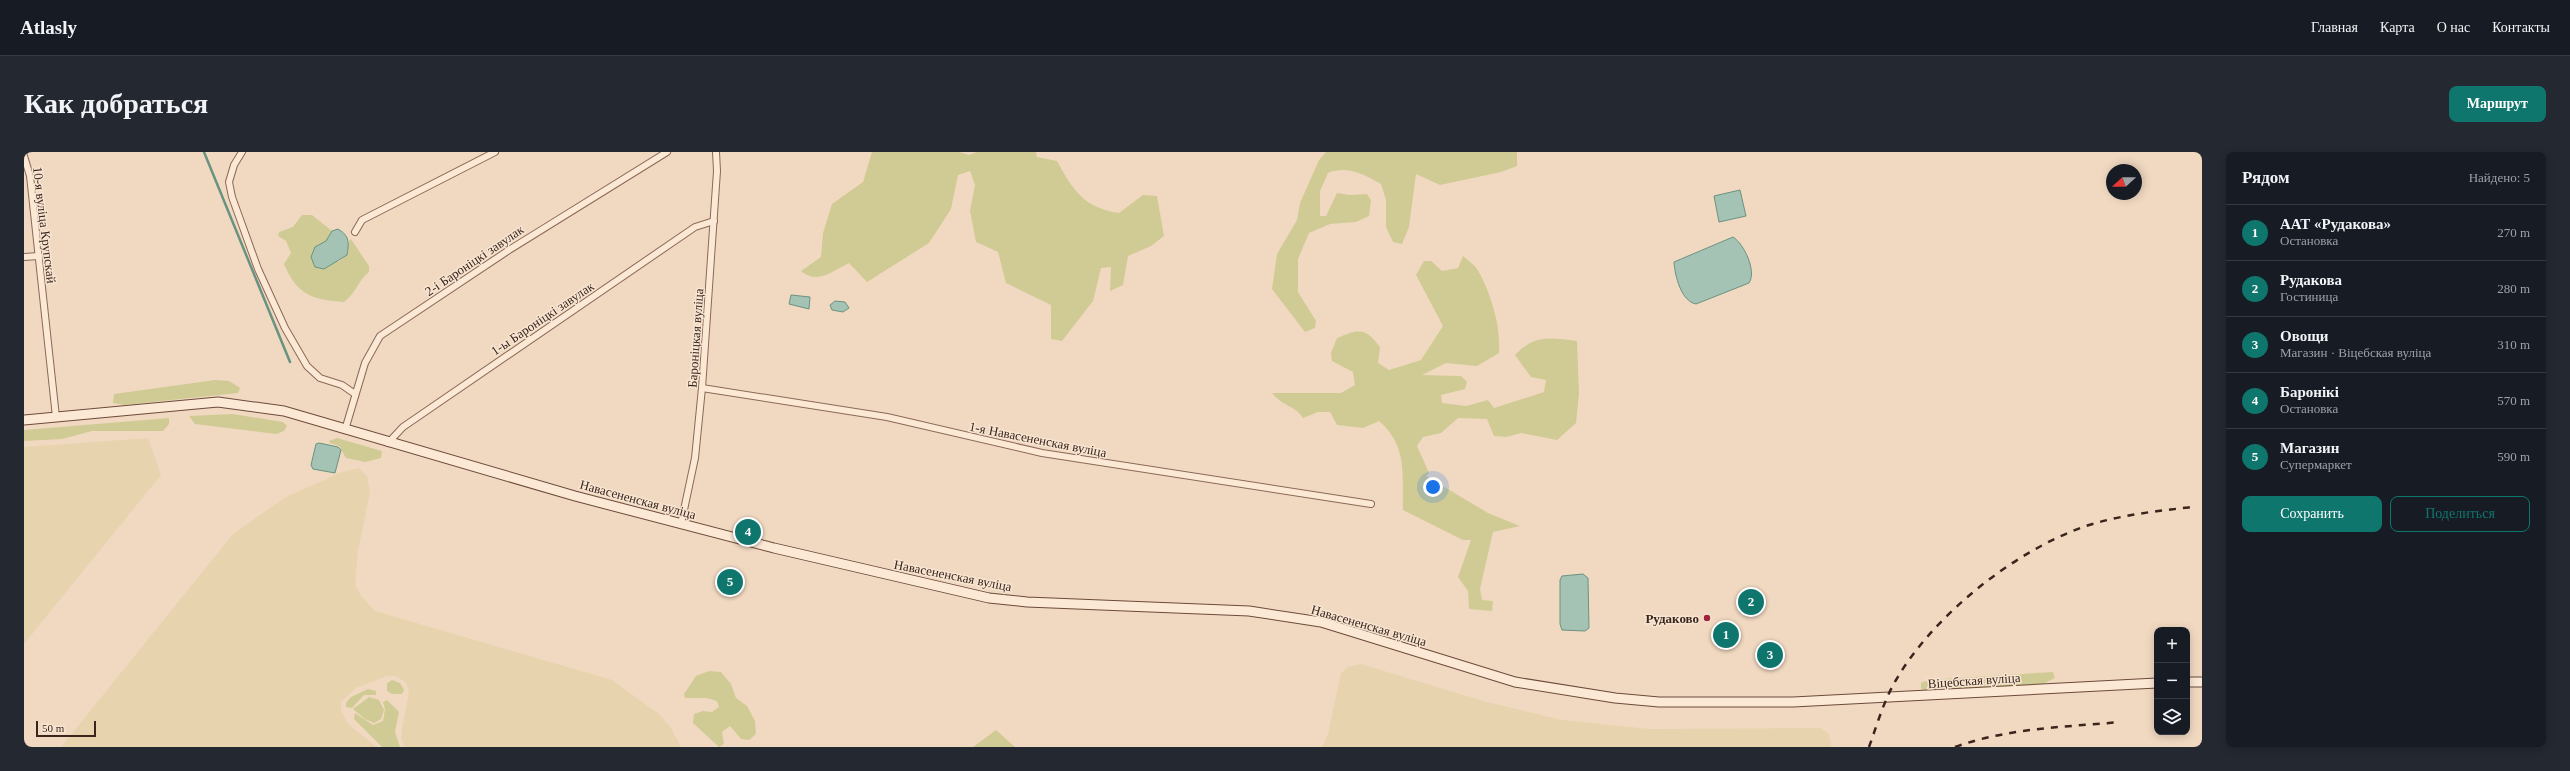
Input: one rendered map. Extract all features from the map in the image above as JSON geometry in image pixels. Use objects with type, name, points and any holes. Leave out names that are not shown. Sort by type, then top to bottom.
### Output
[{"type":"main road","name":"Навасененская вуліца","points":[[24,420],[218,402],[284,411],[388,443],[680,524],[989,598],[1027,602],[1249,611],[1321,622],[1515,682],[1615,698],[1659,702],[1793,702]]},
{"type":"main road","points":[[2190,682],[2202,682]]},
{"type":"main road","name":"Віцебская вуліца","points":[[1793,702],[2154,683]]},
{"type":"street","points":[[242,152],[234,165],[229,182],[232,197],[258,270],[285,328],[307,366],[320,378],[342,385],[355,394]]},
{"type":"street","points":[[355,232],[362,220],[495,152]]},
{"type":"street","name":"2-і Бароніцкі завулак","points":[[345,430],[365,364],[380,336],[509,250],[666,152]]},
{"type":"street","name":"Бароніцкая вуліца","points":[[680,524],[695,458],[702,388],[714,221],[716,152]]},
{"type":"street","name":"10-я вуліца Крупскай","points":[[24,156],[30,176],[56,417]]},
{"type":"street","name":"1-ы Бароніцкі завулак","points":[[388,443],[409,422],[695,227],[714,221]]},
{"type":"street","points":[[24,257],[39,256]]},
{"type":"street","name":"1-я Навасененская вуліца","points":[[702,388],[887,417],[1042,454],[1371,504]]},
{"type":"shaded area","points":[[872,152],[959,152],[969,155],[977,152],[1036,152],[1037,157],[1057,161],[1074,189],[1081,196],[1088,202],[1107,211],[1119,213],[1143,195],[1157,196],[1164,236],[1151,246],[1128,256],[1123,285],[1110,291],[1111,267],[1101,268],[1093,301],[1062,341],[1051,339],[1051,305],[1006,283],[998,252],[976,242],[970,211],[975,185],[970,171],[958,175],[951,209],[929,243],[867,282],[849,263],[831,273],[819,277],[807,275],[801,271],[821,257],[823,233],[832,204],[863,182]]},
{"type":"shaded area","points":[[1326,152],[1517,152],[1517,166],[1501,172],[1440,185],[1416,174],[1409,227],[1402,244],[1393,242],[1386,227],[1386,200],[1381,184],[1356,172],[1342,170],[1328,173],[1320,191],[1320,216],[1326,216],[1337,193],[1349,195],[1367,194],[1371,200],[1369,216],[1356,222],[1330,224],[1309,233],[1298,259],[1298,292],[1316,321],[1315,328],[1305,332],[1272,289],[1277,254],[1297,220],[1300,203],[1319,160]]},
{"type":"shaded area","points":[[1740,190],[1746,216],[1719,222],[1714,196]]},
{"type":"shaded area","points":[[302,215],[312,215],[332,231],[327,241],[338,262],[347,255],[349,241],[351,239],[369,266],[369,272],[344,302],[323,300],[307,294],[294,283],[284,264],[291,253],[286,241],[278,236],[279,232],[293,227]]},
{"type":"shaded area","points":[[338,229],[347,237],[347,255],[324,269],[315,267],[311,257],[315,247],[326,241],[332,231]]},
{"type":"shaded area","points":[[1733,237],[1741,245],[1748,258],[1751,272],[1749,283],[1696,304],[1691,302],[1686,298],[1677,281],[1674,262]]},
{"type":"shaded area","points":[[1463,256],[1477,269],[1487,288],[1497,321],[1499,353],[1477,366],[1446,363],[1422,375],[1461,376],[1467,382],[1465,389],[1441,395],[1442,403],[1466,406],[1488,400],[1494,408],[1544,392],[1546,380],[1531,377],[1515,355],[1529,344],[1543,339],[1577,341],[1579,394],[1576,423],[1557,440],[1521,433],[1506,437],[1494,436],[1487,419],[1458,418],[1441,433],[1423,437],[1417,446],[1429,473],[1426,476],[1488,513],[1520,526],[1493,532],[1480,589],[1482,600],[1493,601],[1492,611],[1469,609],[1468,591],[1458,577],[1471,540],[1463,540],[1403,510],[1402,462],[1395,441],[1379,421],[1363,428],[1337,425],[1330,412],[1318,412],[1303,418],[1297,411],[1280,401],[1272,393],[1341,393],[1355,385],[1353,372],[1332,361],[1331,353],[1337,338],[1351,333],[1361,332],[1370,336],[1380,347],[1378,363],[1389,370],[1421,360],[1443,326],[1416,275],[1424,261],[1431,261],[1442,271],[1458,268]]},
{"type":"shaded area","points":[[791,295],[810,297],[809,309],[789,304]]},
{"type":"shaded area","points":[[835,301],[845,302],[849,308],[843,312],[832,310],[830,305]]},
{"type":"shaded area","points":[[215,380],[229,381],[240,388],[238,393],[124,405],[113,403],[114,394]]},
{"type":"shaded area","points":[[233,414],[283,422],[287,426],[284,431],[276,434],[195,424],[189,416]]},
{"type":"shaded area","points":[[169,418],[169,424],[163,431],[92,431],[62,439],[24,441],[24,430]]},
{"type":"shaded area","points":[[148,438],[161,475],[24,644],[24,447]]},
{"type":"shaded area","points":[[337,438],[382,451],[381,458],[365,462],[346,458],[339,446],[330,443],[329,441]]},
{"type":"shaded area","points":[[319,443],[338,447],[341,450],[335,473],[313,469],[311,465],[316,444]]},
{"type":"shaded area","points":[[359,468],[367,476],[370,492],[358,551],[355,585],[361,596],[375,611],[612,680],[659,714],[671,728],[681,747],[405,747],[401,738],[409,691],[406,682],[395,676],[387,676],[356,688],[341,702],[341,710],[348,724],[377,747],[61,747],[233,534],[286,497],[342,472]]},
{"type":"shaded area","points":[[1583,574],[1588,578],[1589,628],[1585,631],[1562,630],[1560,624],[1560,580],[1562,576]]},
{"type":"shaded area","points":[[1361,664],[1487,702],[1562,720],[1650,729],[1821,728],[1828,733],[1831,743],[1830,747],[1322,747],[1328,734],[1341,673],[1348,667]]},
{"type":"shaded area","points":[[709,671],[721,672],[731,684],[736,698],[747,706],[755,721],[756,734],[749,740],[741,739],[730,726],[722,732],[724,744],[719,747],[693,723],[694,714],[703,711],[712,712],[719,707],[717,701],[706,698],[685,698],[684,694],[696,676]]},
{"type":"shaded area","points":[[2053,672],[2055,678],[2043,684],[1933,693],[1925,692],[1921,688],[1921,683],[1928,680]]},
{"type":"shaded area","points":[[392,680],[400,683],[404,690],[402,694],[392,694],[387,691],[387,683]]},
{"type":"shaded area","points":[[368,689],[376,691],[376,695],[364,695],[352,708],[346,707],[346,703],[351,697]]},
{"type":"shaded area","points":[[369,697],[379,700],[384,710],[381,719],[374,723],[365,719],[353,709]]},
{"type":"shaded area","points":[[387,700],[399,712],[395,732],[400,747],[382,747],[354,719],[355,713],[373,725],[383,721],[385,709],[383,702]]},
{"type":"shaded area","points":[[996,730],[1015,747],[973,747]]},
{"type":"waterway","points":[[204,152],[290,362]]},
{"type":"railway","points":[[1869,747],[1888,696],[1896,680],[1912,656],[1953,610],[1977,589],[2029,552],[2056,538],[2083,527],[2124,516],[2193,507]]},
{"type":"railway","points":[[1955,747],[2016,732],[2120,722]]},
{"type":"place","name":"Баронікі","points":[[748,532]]},
{"type":"place","name":"Магазин","points":[[730,582]]},
{"type":"place","name":"Рудакова","points":[[1751,602]]},
{"type":"place","name":"Рудаково","points":[[1707,618]]},
{"type":"place","name":"ААТ «Рудакова»","points":[[1726,635]]},
{"type":"place","name":"Овощи","points":[[1770,655]]}]
